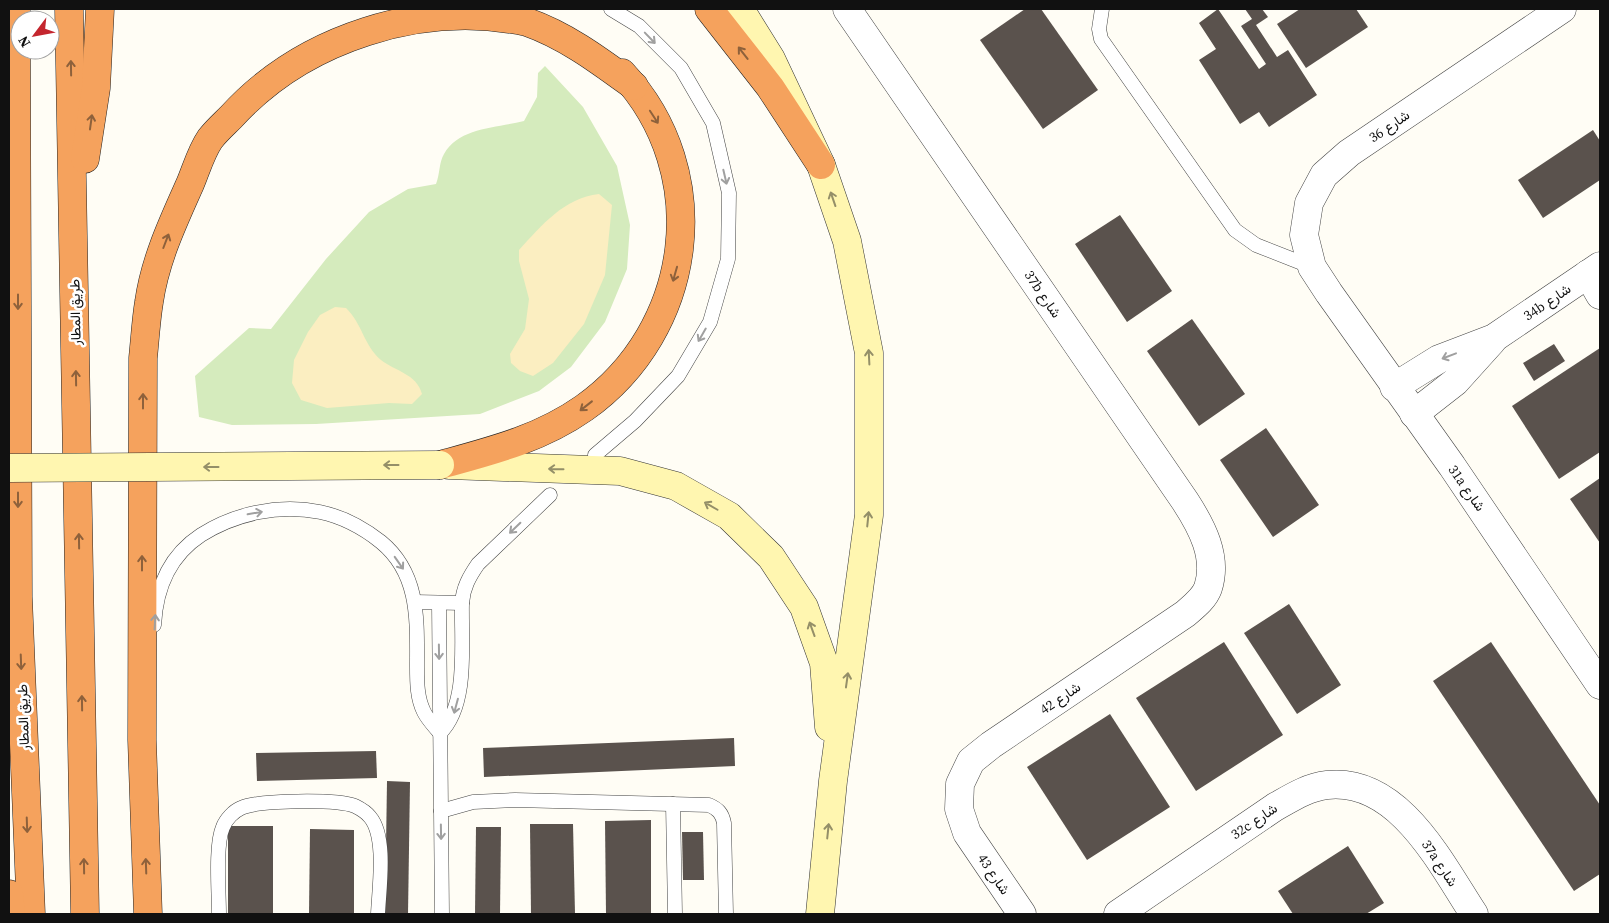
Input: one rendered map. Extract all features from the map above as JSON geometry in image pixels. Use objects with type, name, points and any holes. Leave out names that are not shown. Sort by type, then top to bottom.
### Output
[{"type":"highway","name":"طريق المطار","points":[[16,9],[18,597],[30,914]]},
{"type":"highway","name":"طريق المطار","points":[[69,9],[85,914]]},
{"type":"highway","points":[[74,222],[96,88],[100,9]]},
{"type":"highway","points":[[440,465],[508,446],[550,430],[585,407],[616,381],[643,350],[666,308],[678,263],[682,216],[675,170],[659,126],[634,86],[594,43],[547,9]]},
{"type":"highway","points":[[709,9],[770,87],[821,165]]},
{"type":"highway","points":[[148,914],[142,740],[143,358],[149,300],[164,244],[209,140],[249,97],[296,60],[348,33],[393,18],[440,12],[488,13],[528,22],[566,39],[634,86]]},
{"type":"highway","points":[[9,894],[11,914]]},
{"type":"main road","points":[[740,9],[771,60],[821,165],[847,241],[869,353],[869,515],[833,781],[820,914]]},
{"type":"main road","points":[[9,468],[440,465],[620,471],[676,486],[729,516],[771,557],[804,607],[824,663],[833,781]]},
{"type":"street","name":"37b شارع","points":[[847,9],[1198,521],[1208,542],[1211,566],[1208,589]]},
{"type":"street","name":"شارع 36","points":[[1329,293],[1312,267],[1304,235],[1309,203],[1324,174],[1349,154],[1562,9]]},
{"type":"street","name":"34b شارع","points":[[1494,338],[1596,278]]},
{"type":"street","name":"31a شارع","points":[[1329,293],[1534,584],[1600,686]]},
{"type":"street","points":[[1394,387],[1440,360],[1494,338]]},
{"type":"street","points":[[1414,414],[1455,382],[1494,338]]},
{"type":"street","name":"شارع 42","points":[[967,833],[959,810],[960,784],[972,761],[991,745],[1185,614],[1200,601],[1208,589]]},
{"type":"street","name":"32c شارع","points":[[1118,914],[1275,807],[1301,792],[1327,785],[1355,786],[1381,796],[1402,813]]},
{"type":"street","name":"37a شارع","points":[[1402,813],[1424,838],[1474,914]]},
{"type":"street","name":"شارع 43","points":[[967,833],[1022,914]]},
{"type":"lane","points":[[595,455],[635,421],[678,376],[710,322],[728,259],[729,193],[713,123],[680,68],[639,26],[611,9]]},
{"type":"lane","points":[[1102,9],[1099,29],[1101,39],[1235,230],[1256,245],[1312,267]]},
{"type":"lane","points":[[440,733],[450,724],[458,700],[462,603],[469,578],[478,564],[550,494]]},
{"type":"lane","points":[[142,740],[152,686],[155,617],[159,587],[172,561],[191,542],[216,526],[246,515],[277,509],[308,510],[340,516],[367,531],[390,550],[404,568],[412,587],[415,602],[420,698],[424,712],[440,733]]},
{"type":"lane","points":[[415,602],[462,603]]},
{"type":"lane","points":[[439,603],[442,914]]},
{"type":"lane","points":[[441,811],[489,800],[709,805],[716,808],[722,815],[726,914]]},
{"type":"lane","points":[[219,914],[219,844],[222,827],[230,816],[240,808],[255,804],[301,802],[338,802],[356,806],[370,816],[379,833],[378,914]]},
{"type":"lane","points":[[672,804],[675,914]]},
{"type":"lane","points":[[813,914],[824,870]]},
{"type":"green space","points":[[545,66],[583,107],[617,166],[630,225],[627,269],[605,322],[571,367],[539,391],[480,414],[316,424],[232,425],[199,417],[195,376],[249,328],[271,329],[326,259],[369,212],[408,189],[436,184],[442,157],[459,138],[480,130],[524,121],[537,97],[538,73]]},
{"type":"sand","points":[[599,194],[612,205],[605,275],[584,324],[553,363],[533,376],[520,371],[511,363],[510,354],[525,329],[529,299],[519,261],[519,250],[545,222],[564,207],[575,201]]},
{"type":"sand","points":[[335,307],[346,308],[356,320],[375,354],[387,364],[411,377],[419,387],[422,394],[412,404],[389,403],[327,408],[301,400],[292,383],[294,360],[308,332],[320,315]]},
{"type":"building","points":[[1025,9],[1041,9],[1098,90],[1043,129],[980,40]]},
{"type":"building","points":[[1218,9],[1259,69],[1266,64],[1241,26],[1252,19],[1245,9],[1262,9],[1268,17],[1256,25],[1277,57],[1288,50],[1317,95],[1269,127],[1259,112],[1240,124],[1199,60],[1216,49],[1199,23]]},
{"type":"building","points":[[1300,9],[1356,9],[1368,27],[1306,68],[1277,24]]},
{"type":"building","points":[[1593,130],[1600,141],[1600,180],[1543,218],[1518,180]]},
{"type":"building","points":[[1120,215],[1172,291],[1127,322],[1075,244]]},
{"type":"building","points":[[1192,319],[1245,394],[1199,426],[1147,351]]},
{"type":"building","points":[[1554,344],[1565,361],[1534,381],[1523,363]]},
{"type":"building","points":[[1600,348],[1600,452],[1559,479],[1512,406]]},
{"type":"building","points":[[1266,428],[1319,505],[1273,537],[1220,460]]},
{"type":"building","points":[[1600,478],[1600,543],[1570,499]]},
{"type":"building","points":[[1289,604],[1341,685],[1297,714],[1244,633]]},
{"type":"building","points":[[1224,642],[1283,735],[1196,791],[1136,698]]},
{"type":"building","points":[[1491,642],[1600,805],[1600,874],[1574,891],[1433,681]]},
{"type":"building","points":[[1110,714],[1170,807],[1087,860],[1027,767]]},
{"type":"building","points":[[734,738],[735,766],[484,777],[483,748]]},
{"type":"building","points":[[376,751],[377,778],[257,781],[256,753]]},
{"type":"building","points":[[387,781],[410,782],[408,914],[385,914]]},
{"type":"building","points":[[651,820],[651,914],[606,914],[605,821]]},
{"type":"building","points":[[530,824],[573,824],[575,914],[531,914]]},
{"type":"building","points":[[228,826],[273,826],[273,914],[228,914]]},
{"type":"building","points":[[476,827],[501,827],[500,914],[475,914]]},
{"type":"building","points":[[310,829],[354,830],[354,914],[309,914]]},
{"type":"building","points":[[682,832],[703,832],[704,880],[683,880]]},
{"type":"building","points":[[1348,846],[1384,903],[1366,914],[1293,914],[1278,891]]}]
